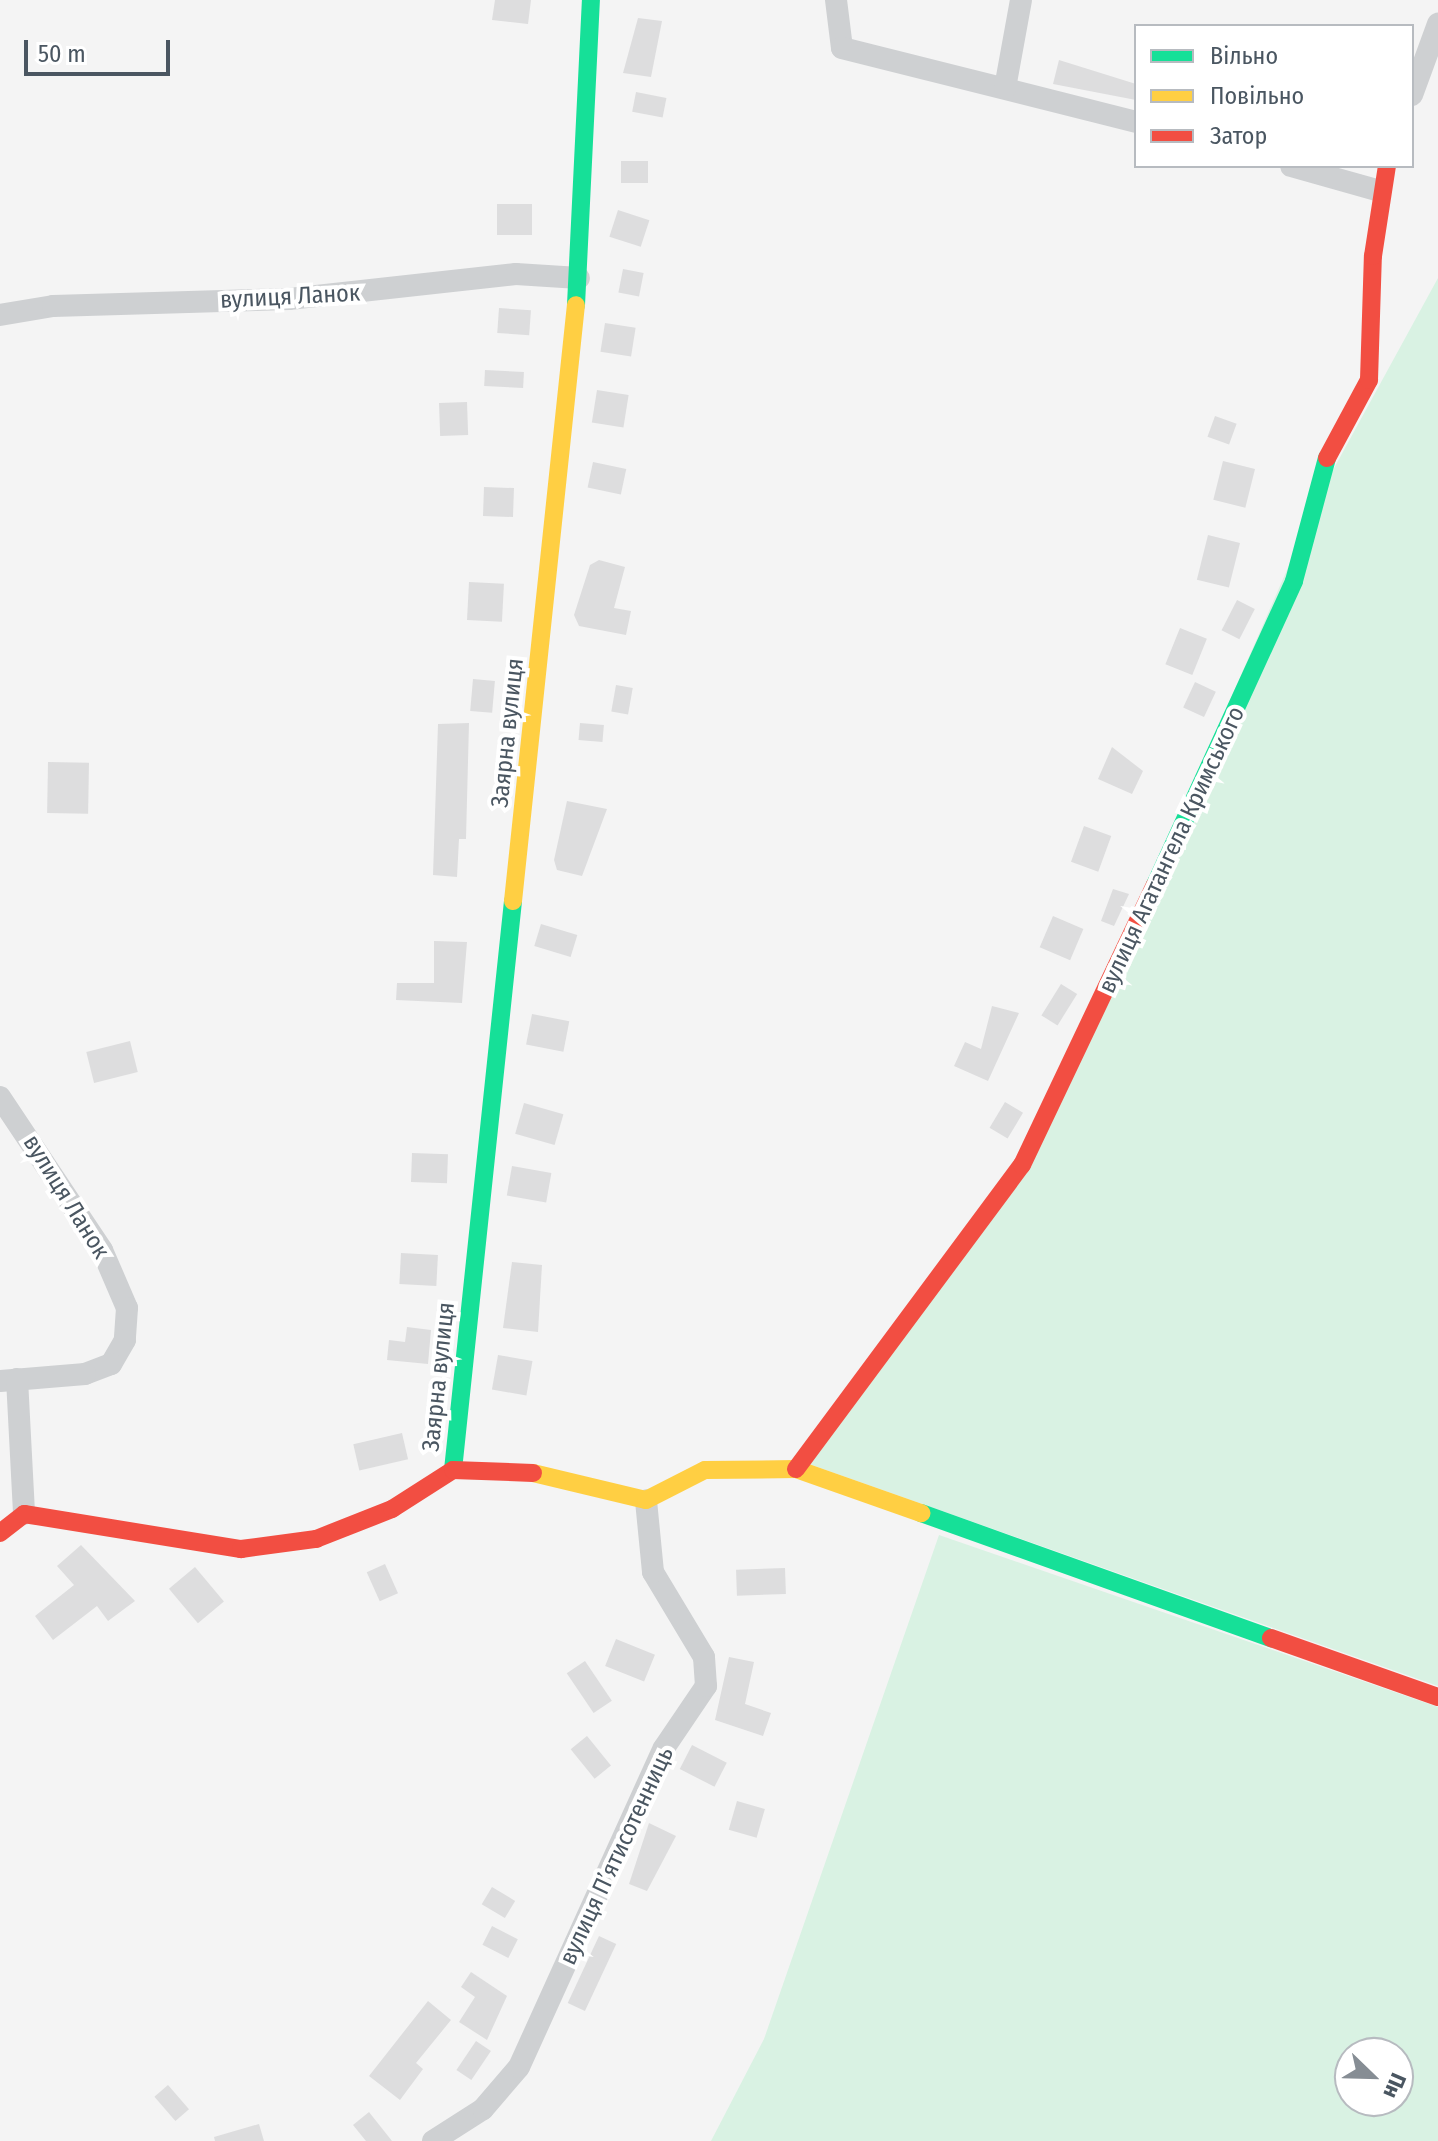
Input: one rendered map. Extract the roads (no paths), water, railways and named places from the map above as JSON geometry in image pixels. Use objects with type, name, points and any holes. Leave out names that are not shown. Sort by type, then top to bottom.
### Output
[{"type":"street","name":"Заярна вулиця","points":[[453,1470],[579,278],[591,0]]},
{"type":"street","points":[[836,0],[842,48],[1134,121]]},
{"type":"street","points":[[1005,88],[1021,0]]},
{"type":"street","points":[[1414,90],[1438,24]]},
{"type":"street","points":[[1298,168],[1380,191]]},
{"type":"street","name":"вулиця Агатангела Кримського","points":[[796,1469],[1022,1165],[1262,659],[1294,581],[1329,452],[1369,380],[1380,191],[1386,168]]},
{"type":"street","name":"вулиця Ланок","points":[[0,315],[53,306],[289,299],[516,274],[579,278]]},
{"type":"street","name":"вулиця Ланок","points":[[0,1097],[102,1250],[127,1308],[125,1340],[111,1364],[85,1374],[8,1380]]},
{"type":"street","points":[[8,1380],[24,1514]]},
{"type":"street","points":[[0,1533],[24,1514],[241,1549],[316,1539],[392,1509],[453,1470],[523,1471],[646,1500],[705,1470],[796,1469],[1438,1697]]},
{"type":"street","name":"вулиця Пʼятисотенниць","points":[[433,2141],[483,2109],[519,2067],[664,1748],[706,1686],[704,1657],[653,1572],[646,1500]]}]
